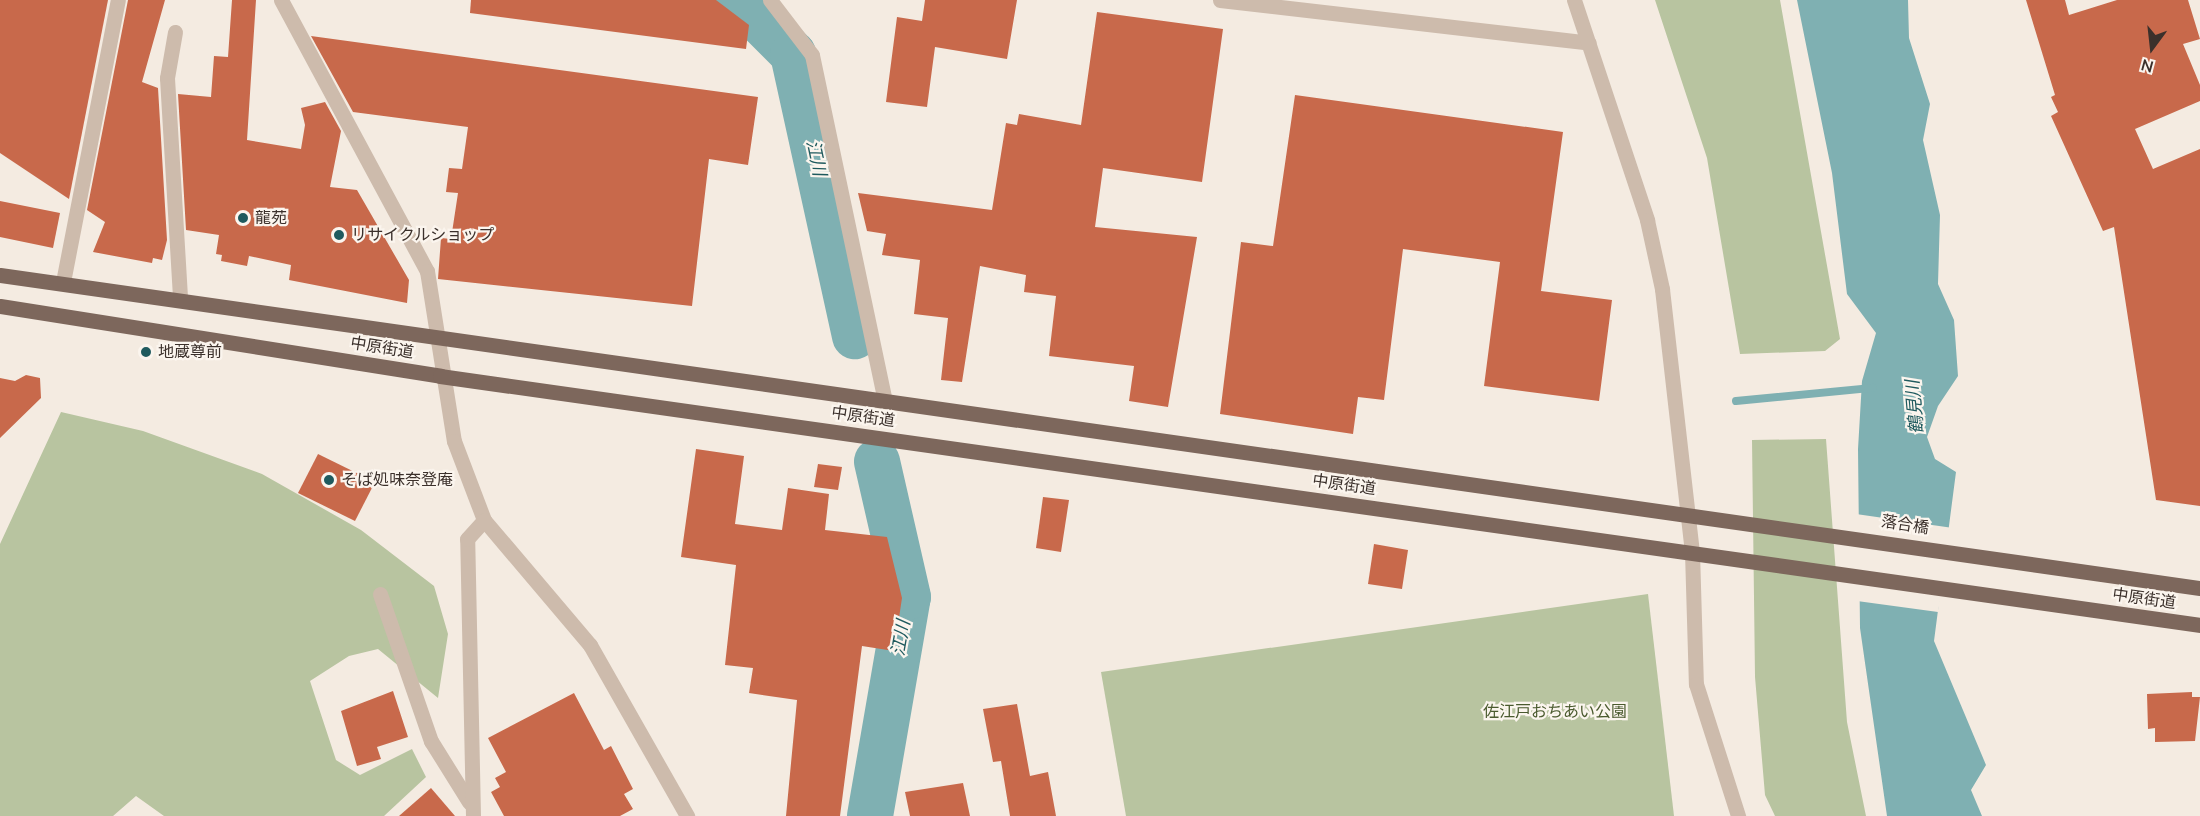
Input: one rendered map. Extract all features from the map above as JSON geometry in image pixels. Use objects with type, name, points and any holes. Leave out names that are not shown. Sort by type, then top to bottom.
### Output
[{"type":"main road","name":"中原街道","points":[[0,275],[180,298],[1718,515]]},
{"type":"main road","name":"中原街道","points":[[0,306],[440,376],[1722,556],[2200,626]]},
{"type":"main road","name":"落合橋","points":[[1718,515],[2085,571]]},
{"type":"main road","name":"中原街道","points":[[2085,571],[2200,588]]},
{"type":"street","points":[[63,282],[118,0]]},
{"type":"street","points":[[281,0],[427,272],[440,376],[454,441],[484,520],[576,630],[687,816]]},
{"type":"street","points":[[770,0],[812,55],[884,398]]},
{"type":"street","points":[[1221,0],[1589,43]]},
{"type":"street","points":[[1574,0],[1647,220],[1662,289],[1692,552],[1696,684],[1738,816]]},
{"type":"street","points":[[175,32],[167,78],[180,298]]},
{"type":"street","points":[[471,809],[467,539],[484,520]]},
{"type":"street","points":[[380,594],[430,741],[471,809]]},
{"type":"green space","points":[[1655,0],[1780,0],[1840,339],[1825,351],[1740,354],[1707,158]]},
{"type":"green space","points":[[61,412],[143,431],[262,474],[361,530],[434,586],[448,634],[438,698],[378,649],[349,656],[310,681],[336,760],[360,775],[412,749],[426,777],[384,816],[164,816],[136,796],[113,816],[0,816],[0,544]]},
{"type":"green space","points":[[1826,439],[1847,722],[1866,816],[1775,816],[1765,795],[1755,677],[1752,440]]},
{"type":"green space","name":"佐江戸おちあい公園","points":[[1648,594],[1674,816],[1126,816],[1101,672]]},
{"type":"water","name":"鶴見川","points":[[1797,0],[1908,0],[1909,38],[1930,104],[1923,140],[1940,215],[1938,284],[1954,320],[1958,376],[1938,406],[1927,437],[1935,459],[1956,472],[1934,641],[1986,765],[1971,790],[1982,816],[1887,816],[1860,628],[1858,449],[1862,381],[1876,333],[1847,294],[1832,173]]},
{"type":"pier","points":[[1856,514],[1953,528],[1938,612],[1857,601]]},
{"type":"building","points":[[0,0],[108,0],[69,199],[0,153]]},
{"type":"building","points":[[128,0],[165,0],[142,82],[158,88],[167,240],[162,260],[153,258],[152,263],[93,252],[105,222],[87,210]]},
{"type":"building","points":[[232,0],[256,0],[247,140],[301,149],[305,125],[301,108],[325,102],[341,131],[330,187],[357,190],[409,280],[407,303],[289,280],[291,265],[249,256],[247,266],[221,261],[222,255],[216,254],[219,235],[186,230],[178,94],[211,97],[214,56],[228,57]]},
{"type":"building","points":[[471,0],[716,0],[749,25],[746,49],[470,13]]},
{"type":"building","points":[[925,0],[1017,0],[1007,59],[935,47],[927,107],[886,102],[897,17],[922,21]]},
{"type":"building","points":[[2026,0],[2065,0],[2069,15],[2117,0],[2188,0],[2200,39],[2183,44],[2200,85],[2200,101],[2135,129],[2153,169],[2200,149],[2200,506],[2156,500],[2114,227],[2103,231],[2051,116],[2058,112],[2051,97],[2055,95]]},
{"type":"building","points":[[1097,12],[1223,29],[1202,182],[1103,168],[1095,227],[1197,237],[1168,407],[1129,401],[1134,366],[1049,356],[1056,296],[1024,292],[1026,275],[980,266],[962,382],[941,380],[948,318],[914,314],[920,260],[882,255],[886,234],[867,231],[858,193],[992,210],[1006,123],[1017,125],[1019,114],[1081,125]]},
{"type":"building","points":[[311,36],[758,97],[748,165],[709,159],[692,306],[438,279],[441,238],[451,239],[458,193],[446,192],[449,168],[462,169],[468,127],[353,112]]},
{"type":"building","points":[[1295,95],[1563,132],[1541,291],[1612,300],[1599,401],[1484,386],[1500,262],[1403,249],[1384,400],[1358,397],[1353,434],[1220,414],[1241,242],[1273,246]]},
{"type":"building","points":[[0,201],[60,213],[53,248],[0,237]]},
{"type":"building","points":[[26,375],[40,378],[41,398],[0,438],[0,378],[15,381]]},
{"type":"building","points":[[696,449],[744,456],[735,524],[782,530],[788,488],[829,494],[825,530],[887,537],[902,598],[894,651],[862,646],[840,816],[786,816],[797,700],[749,693],[753,668],[725,665],[736,565],[681,557]]},
{"type":"building","points":[[318,454],[375,482],[355,521],[298,493]]},
{"type":"building","points":[[818,464],[842,467],[838,490],[814,487]]},
{"type":"building","points":[[1043,497],[1069,500],[1061,552],[1036,548]]},
{"type":"building","points":[[1374,544],[1408,550],[1402,589],[1368,584]]},
{"type":"building","points":[[393,691],[408,737],[377,747],[381,759],[357,766],[341,711]]},
{"type":"building","points":[[2192,692],[2192,697],[2200,697],[2195,741],[2155,742],[2155,728],[2148,729],[2147,694]]},
{"type":"building","points":[[574,693],[604,750],[611,746],[633,789],[624,794],[633,809],[620,816],[504,816],[491,792],[500,787],[495,778],[506,772],[488,738]]},
{"type":"building","points":[[1017,704],[1030,776],[1048,772],[1056,816],[1010,816],[1001,761],[993,762],[983,709]]},
{"type":"building","points":[[963,783],[970,816],[910,816],[905,792]]},
{"type":"building","points":[[431,788],[455,816],[399,816]]},
{"type":"waterway","name":"江川","points":[[739,0],[793,54],[855,336]]},
{"type":"waterway","points":[[1736,401],[1872,388]]},
{"type":"waterway","name":"江川","points":[[870,816],[908,597],[877,462]]},
{"type":"place","name":"龍苑","points":[[243,218]]},
{"type":"place","name":"リサイクルショップ","points":[[339,235]]},
{"type":"place","name":"地蔵尊前","points":[[146,352]]},
{"type":"place","name":"そば処味奈登庵","points":[[329,480]]}]
